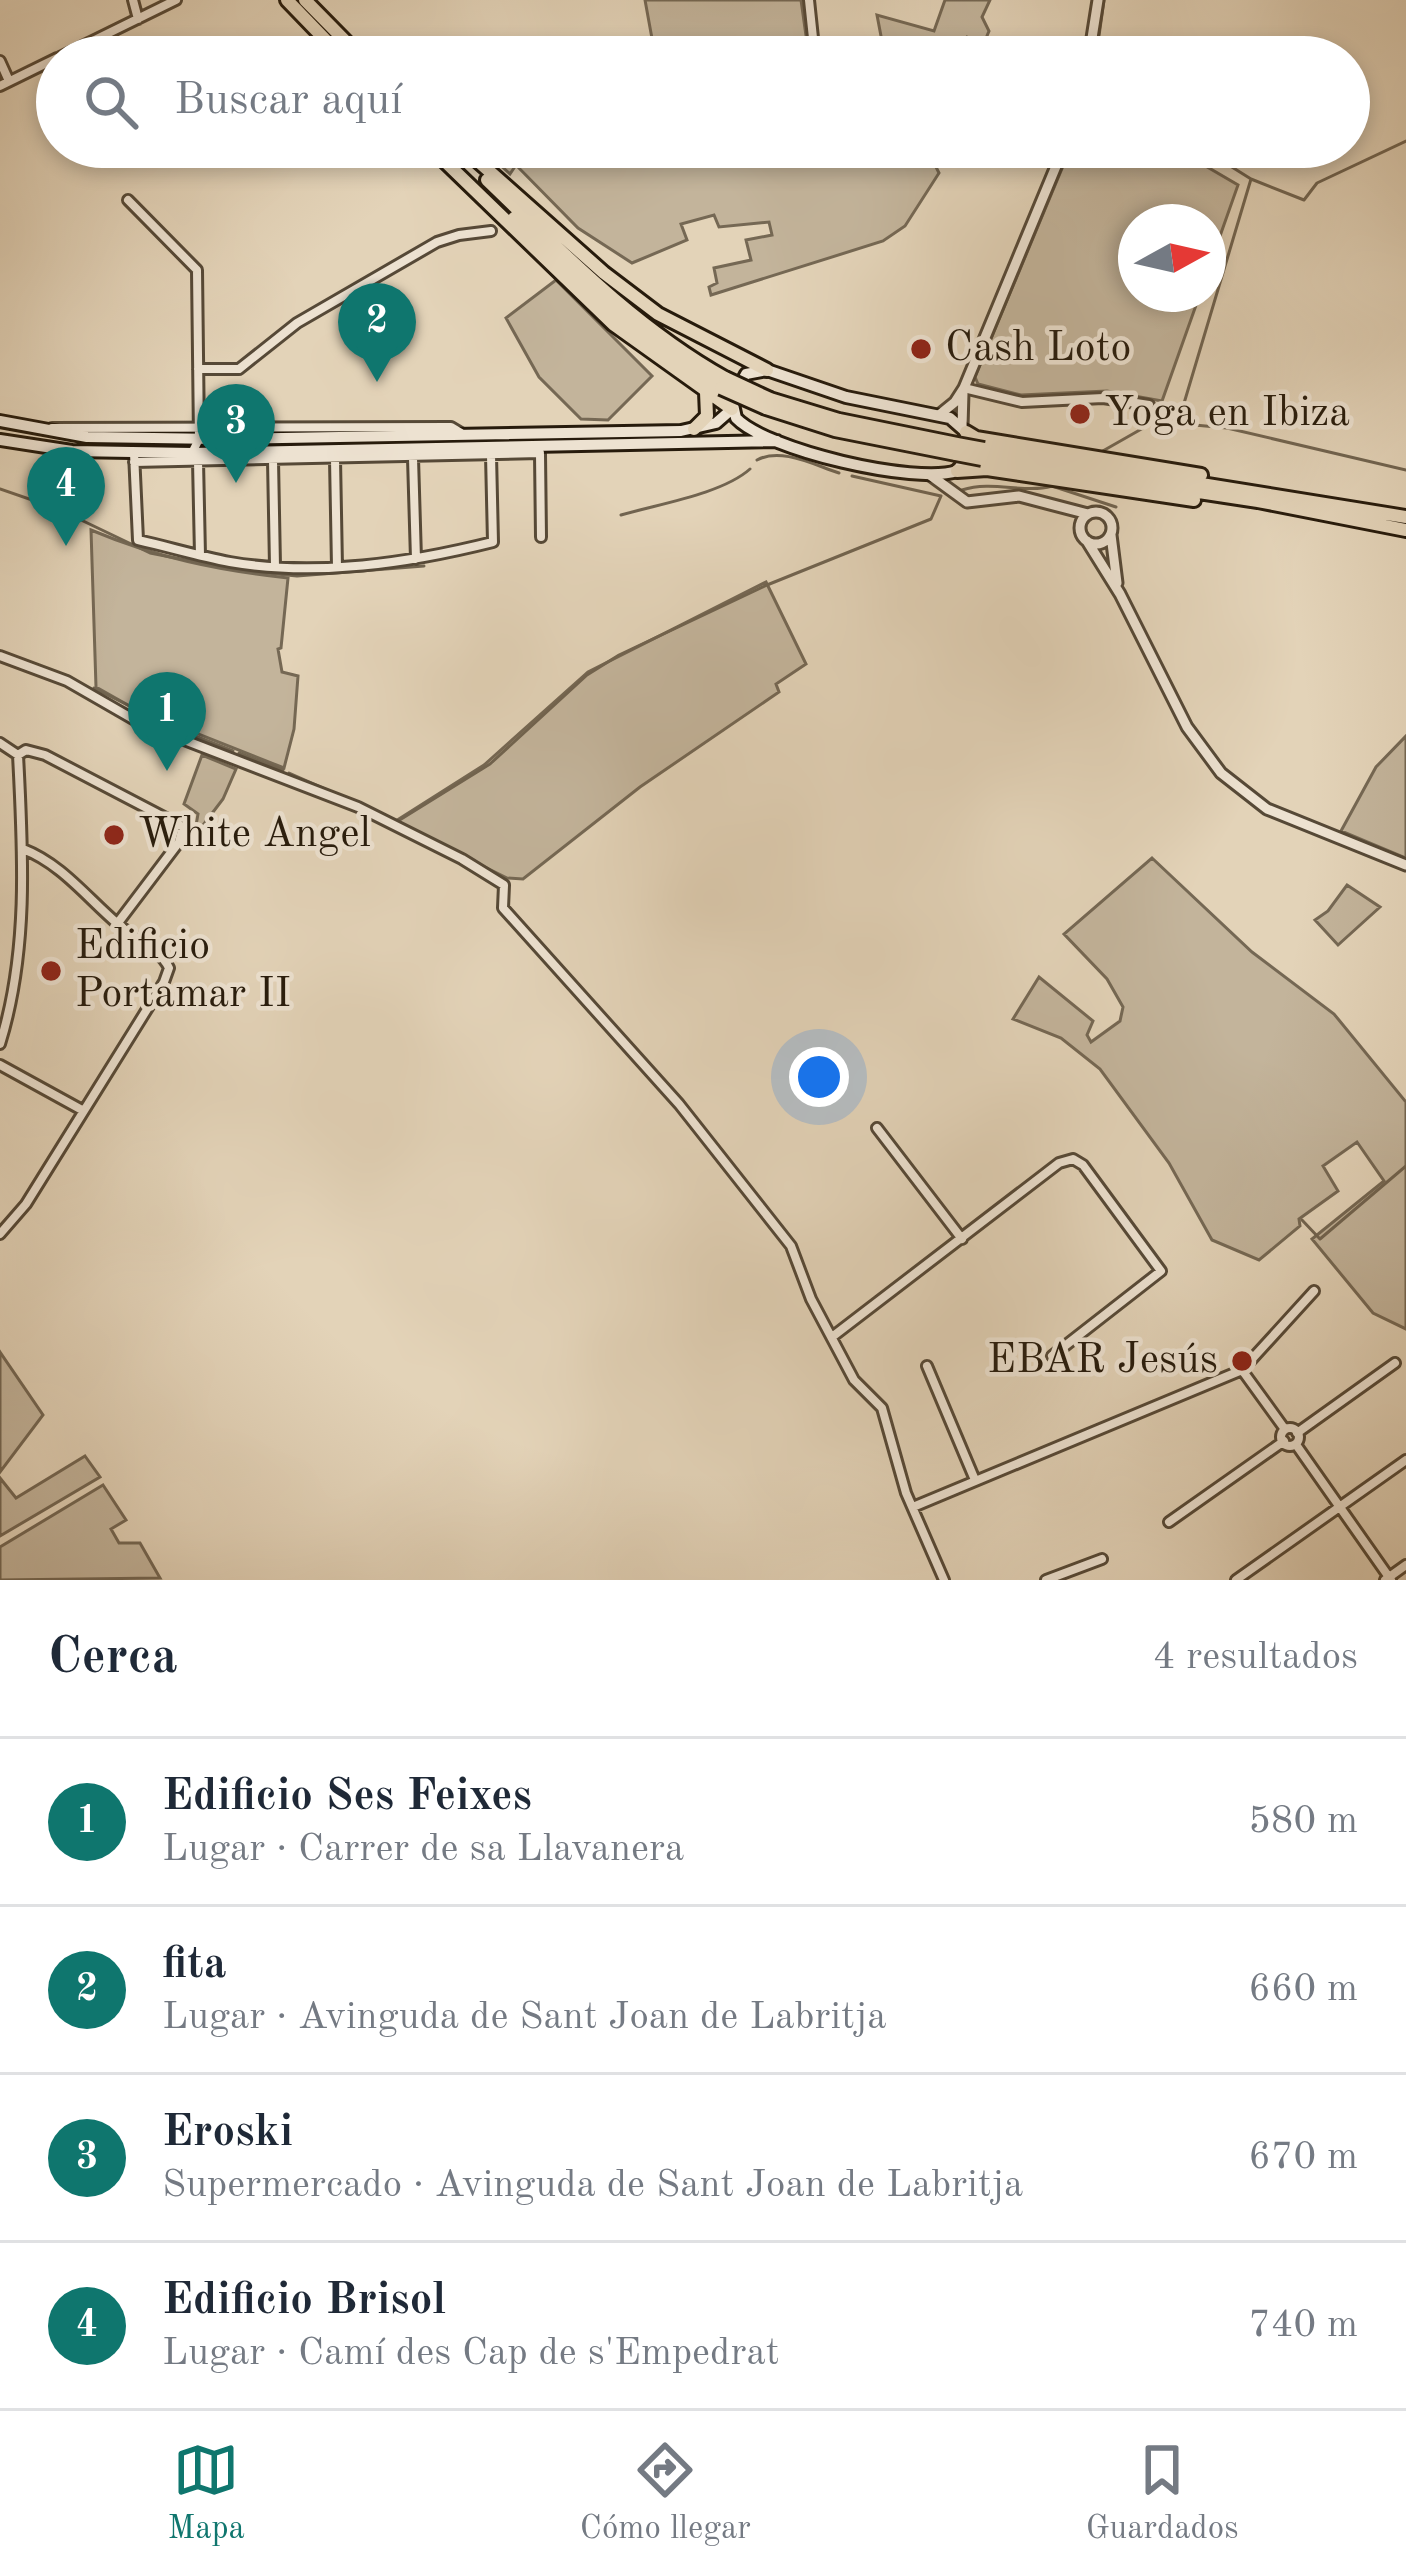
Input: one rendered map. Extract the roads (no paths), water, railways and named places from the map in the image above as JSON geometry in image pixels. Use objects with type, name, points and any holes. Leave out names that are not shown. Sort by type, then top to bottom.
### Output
[{"type":"highway","points":[[287,0],[322,36]]},
{"type":"highway","points":[[305,0],[340,36]]},
{"type":"highway","points":[[456,168],[603,316],[732,409]]},
{"type":"highway","points":[[458,168],[624,321],[723,383],[768,403],[838,420],[1292,491],[1336,505]]},
{"type":"highway","points":[[475,168],[628,312],[723,383]]},
{"type":"highway","points":[[486,168],[604,273],[658,314],[767,370]]},
{"type":"highway","points":[[694,429],[709,409],[706,391]]},
{"type":"highway","points":[[960,439],[983,454],[1297,511]]},
{"type":"highway","points":[[983,454],[1406,517]]},
{"type":"highway","points":[[955,472],[987,469],[1406,530]]},
{"type":"main road","points":[[0,421],[87,437],[468,436],[694,429],[716,423],[732,409],[742,379],[752,371],[767,370],[845,397],[939,415],[960,439],[967,457],[955,472],[930,475],[848,461],[777,441],[742,425],[732,409]]},
{"type":"main road","points":[[0,440],[134,458],[777,441]]},
{"type":"street","points":[[133,0],[138,19]]},
{"type":"street","points":[[103,36],[176,0]]},
{"type":"street","points":[[809,0],[813,36]]},
{"type":"street","points":[[1092,36],[1098,0]]},
{"type":"street","points":[[0,62],[4,84],[36,69]]},
{"type":"street","points":[[939,415],[964,388],[1055,168]]},
{"type":"street","points":[[128,200],[197,270],[195,457],[200,554]]},
{"type":"street","points":[[198,369],[239,369],[297,323],[437,242],[491,231]]},
{"type":"street","points":[[964,388],[1022,402],[1102,398],[1149,405]]},
{"type":"street","points":[[960,439],[964,388]]},
{"type":"street","points":[[195,457],[413,458],[540,450],[541,537]]},
{"type":"street","points":[[134,458],[138,540],[275,566],[338,567],[416,559],[493,542],[491,455]]},
{"type":"street","points":[[413,458],[416,559]]},
{"type":"street","points":[[335,459],[338,567]]},
{"type":"street","points":[[273,460],[275,566]]},
{"type":"street","points":[[953,494],[955,472]]},
{"type":"street","points":[[930,475],[953,494],[977,503],[1033,497],[1055,507],[1106,516],[1120,594]]},
{"type":"street","points":[[1055,507],[1084,537],[1120,594],[1187,727],[1232,784],[1283,817],[1406,865]]},
{"type":"street","points":[[1084,537],[1081,524],[1088,514]]},
{"type":"street","points":[[1084,537],[1103,542],[1111,533]]},
{"type":"street","points":[[0,656],[67,681],[140,723],[358,807],[463,859],[504,885],[503,908],[679,1104],[791,1246],[811,1299],[860,1389],[882,1408],[906,1493],[944,1580]]},
{"type":"street","points":[[0,743],[18,754]]},
{"type":"street","points":[[0,1044],[10,1014],[18,958],[23,849],[18,754]]},
{"type":"street","points":[[18,754],[45,754],[182,827],[179,842],[117,924]]},
{"type":"street","points":[[0,1234],[26,1204],[168,974],[162,956],[117,924],[48,861],[23,849]]},
{"type":"street","points":[[0,1065],[82,1110]]},
{"type":"street","points":[[877,1128],[962,1239]]},
{"type":"street","points":[[832,1336],[1059,1163],[1073,1159],[1083,1165],[1161,1271],[1052,1356]]},
{"type":"street","points":[[913,1507],[1242,1370],[1314,1291]]},
{"type":"street","points":[[1297,1433],[1395,1363]]},
{"type":"street","points":[[927,1366],[975,1480]]},
{"type":"street","points":[[1242,1370],[1284,1428],[1297,1433]]},
{"type":"street","points":[[1284,1428],[1284,1442]]},
{"type":"street","points":[[1297,1433],[1297,1446],[1388,1579],[1406,1565]]},
{"type":"street","points":[[1284,1442],[1297,1446]]},
{"type":"street","points":[[1169,1522],[1284,1442]]},
{"type":"street","points":[[1236,1580],[1406,1460]]},
{"type":"street","points":[[1046,1580],[1102,1559]]},
{"type":"waterway","points":[[1099,36],[1104,0]]},
{"type":"waterway","points":[[1370,158],[1406,141]]},
{"type":"waterway","points":[[1179,420],[1251,179],[1233,168]]},
{"type":"waterway","points":[[1251,179],[1304,200],[1317,183],[1349,168]]},
{"type":"waterway","points":[[1162,422],[1227,428],[1406,470]]},
{"type":"waterway","points":[[1101,452],[1152,423]]},
{"type":"waterway","points":[[757,460],[787,456],[839,473]]},
{"type":"waterway","points":[[621,515],[707,492],[750,469]]},
{"type":"waterway","points":[[289,773],[398,821],[490,764],[587,675],[619,655],[767,585],[931,519],[941,496],[852,476]]},
{"type":"waterway","points":[[962,490],[1052,486],[1116,507]]},
{"type":"waterway","points":[[0,489],[58,509],[150,553],[237,570],[297,576],[424,566]]},
{"type":"waterway","points":[[94,688],[233,751]]},
{"type":"waterway","points":[[239,753],[283,770]]},
{"type":"waterway","points":[[1302,1220],[1320,1239],[1406,1166]]},
{"type":"place","name":"Cash Loto","points":[[921,349]]},
{"type":"place","name":"fita","points":[[377,382]]},
{"type":"place","name":"Yoga en Ibiza","points":[[1080,414]]},
{"type":"place","name":"Eroski","points":[[236,483]]},
{"type":"place","name":"Edificio Brisol","points":[[66,546]]},
{"type":"place","name":"Edificio Ses Feixes","points":[[167,771]]},
{"type":"place","name":"White Angel","points":[[114,835]]},
{"type":"place","name":"Edificio Portamar II","points":[[51,971]]},
{"type":"place","name":"EBAR Jesús","points":[[1242,1361]]}]
